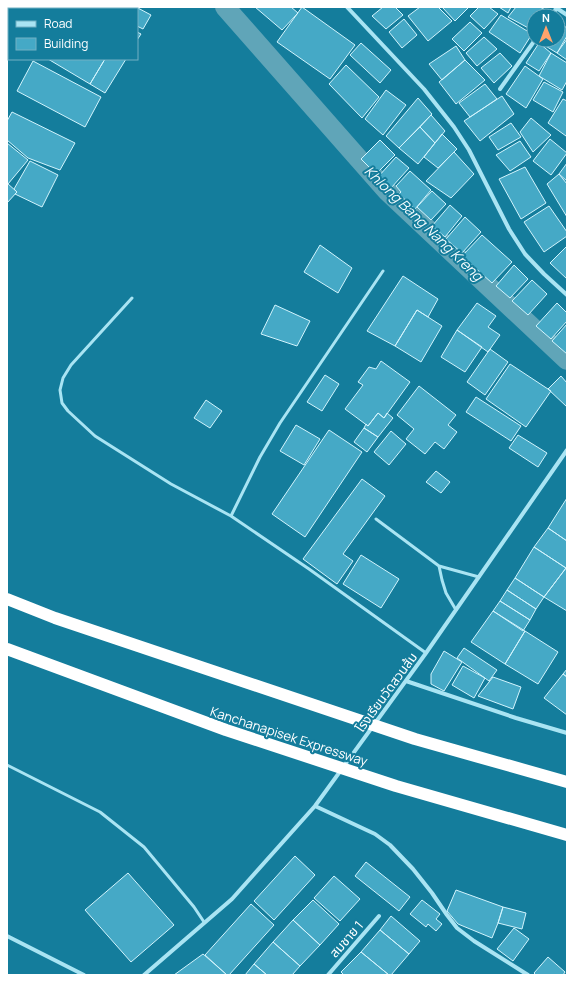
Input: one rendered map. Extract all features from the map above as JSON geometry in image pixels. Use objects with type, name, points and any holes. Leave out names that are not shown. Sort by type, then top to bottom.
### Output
[{"type":"highway","points":[[7,599],[55,618],[415,739],[567,782]]},
{"type":"highway","name":"Kanchanapisek Expressway","points":[[7,649],[226,730],[396,786],[567,835]]},
{"type":"street","points":[[347,7],[424,89],[454,127],[469,150],[509,229],[525,254],[567,295]]},
{"type":"street","points":[[500,89],[529,48]]},
{"type":"street","name":"โรงเรียนวัดสวนส้ม","points":[[144,975],[232,899],[315,806],[426,653],[567,450]]},
{"type":"street","points":[[406,681],[516,718],[567,732]]},
{"type":"street","points":[[315,806],[375,834],[390,845],[413,869],[432,893],[446,915],[458,928],[474,941],[528,975]]},
{"type":"street","name":"สมชาย 1","points":[[328,975],[379,916]]},
{"type":"street","points":[[7,936],[84,975]]},
{"type":"lane","points":[[231,516],[260,457],[280,423],[383,271]]},
{"type":"lane","points":[[132,298],[71,365],[63,378],[60,390],[62,403],[68,411],[95,436],[171,484],[231,516],[309,569],[426,653]]},
{"type":"lane","points":[[376,519],[439,566],[479,577]]},
{"type":"lane","points":[[439,566],[446,593],[456,610]]},
{"type":"lane","points":[[7,765],[100,812],[139,843],[194,906],[204,922]]},
{"type":"building","points":[[95,7],[96,8],[76,8]]},
{"type":"building","points":[[136,7],[138,8],[120,8]]},
{"type":"building","points":[[255,7],[291,7],[298,13],[282,30]]},
{"type":"building","points":[[302,7],[355,45],[330,79],[277,42]]},
{"type":"building","points":[[383,7],[395,7],[403,15],[386,29],[372,16]]},
{"type":"building","points":[[420,7],[438,7],[452,21],[428,41],[408,16]]},
{"type":"building","points":[[442,7],[469,7],[455,21]]},
{"type":"building","points":[[479,7],[489,7],[498,14],[484,29],[470,16]]},
{"type":"building","points":[[499,7],[511,7],[508,13]]},
{"type":"building","points":[[516,7],[542,8],[526,8],[526,27],[508,17]]},
{"type":"building","points":[[138,8],[151,15],[143,29],[138,26]]},
{"type":"building","points":[[501,15],[526,30],[526,44],[520,53],[489,32]]},
{"type":"building","points":[[404,19],[417,35],[402,48],[389,32]]},
{"type":"building","points":[[470,22],[482,33],[464,51],[452,39]]},
{"type":"building","points":[[484,37],[497,49],[477,66],[466,53]]},
{"type":"building","points":[[567,39],[567,60],[557,53],[561,48],[566,48]]},
{"type":"building","points":[[361,43],[391,70],[380,83],[350,55]]},
{"type":"building","points":[[456,46],[465,60],[442,80],[429,64]]},
{"type":"building","points":[[536,48],[545,48],[551,53],[539,71],[526,63]]},
{"type":"building","points":[[549,48],[560,48],[557,53]]},
{"type":"building","points":[[500,53],[512,66],[494,83],[481,68]]},
{"type":"building","points":[[551,53],[567,63],[567,81],[562,90],[539,76]]},
{"type":"building","points":[[50,60],[104,60],[90,84]]},
{"type":"building","points":[[104,60],[125,60],[105,93],[90,84]]},
{"type":"building","points":[[465,60],[485,80],[456,104],[439,82]]},
{"type":"building","points":[[33,61],[101,97],[85,127],[17,91]]},
{"type":"building","points":[[346,65],[379,97],[362,118],[329,84]]},
{"type":"building","points":[[525,66],[543,79],[526,108],[506,94]]},
{"type":"building","points":[[544,82],[563,92],[553,112],[533,100]]},
{"type":"building","points":[[485,84],[497,99],[470,117],[459,103]]},
{"type":"building","points":[[386,90],[406,105],[383,135],[365,119]]},
{"type":"building","points":[[502,96],[514,114],[480,141],[464,121]]},
{"type":"building","points":[[418,98],[432,114],[399,148],[386,136]]},
{"type":"building","points":[[563,99],[567,101],[566,136],[548,123]]},
{"type":"building","points":[[12,112],[75,143],[60,170],[28,158],[7,140],[7,121]]},
{"type":"building","points":[[431,115],[445,131],[435,143],[420,127]]},
{"type":"building","points":[[531,118],[551,135],[533,152],[520,132]]},
{"type":"building","points":[[511,123],[521,137],[498,150],[489,137]]},
{"type":"building","points":[[420,127],[435,143],[418,164],[399,148]]},
{"type":"building","points":[[442,134],[457,149],[438,168],[424,157]]},
{"type":"building","points":[[550,139],[567,153],[551,175],[533,161]]},
{"type":"building","points":[[380,140],[395,155],[376,174],[361,159]]},
{"type":"building","points":[[520,141],[531,157],[510,171],[496,155]]},
{"type":"building","points":[[7,143],[28,160],[8,184],[7,183]]},
{"type":"building","points":[[454,152],[474,174],[451,198],[426,181]]},
{"type":"building","points":[[396,157],[409,168],[391,188],[378,177]]},
{"type":"building","points":[[30,161],[58,175],[42,207],[15,194],[17,192],[14,189]]},
{"type":"building","points":[[567,163],[567,181],[559,174]]},
{"type":"building","points":[[525,167],[546,203],[521,219],[499,179]]},
{"type":"building","points":[[410,171],[431,190],[415,209],[399,194],[401,192],[396,186]]},
{"type":"building","points":[[559,174],[567,184],[567,217],[547,184]]},
{"type":"building","points":[[7,183],[17,192],[7,203]]},
{"type":"building","points":[[432,191],[446,204],[431,220],[417,207]]},
{"type":"building","points":[[450,205],[462,216],[445,237],[432,226]]},
{"type":"building","points":[[549,206],[567,232],[567,236],[544,252],[524,222]]},
{"type":"building","points":[[465,217],[481,232],[462,253],[446,239]]},
{"type":"building","points":[[482,235],[512,262],[492,283],[462,256]]},
{"type":"building","points":[[320,245],[352,268],[338,293],[304,272]]},
{"type":"building","points":[[567,246],[567,279],[550,263]]},
{"type":"building","points":[[514,265],[528,279],[510,298],[496,286]]},
{"type":"building","points":[[403,276],[438,299],[428,317],[417,310],[395,346],[367,331]]},
{"type":"building","points":[[532,280],[547,294],[528,315],[512,301]]},
{"type":"building","points":[[477,303],[496,316],[488,327],[500,335],[488,352],[457,330]]},
{"type":"building","points":[[557,303],[567,313],[567,321],[551,339],[536,326]]},
{"type":"building","points":[[275,305],[310,321],[297,346],[261,334]]},
{"type":"building","points":[[417,310],[442,326],[421,362],[395,346]]},
{"type":"building","points":[[567,324],[567,354],[552,341]]},
{"type":"building","points":[[457,330],[482,347],[465,372],[441,357]]},
{"type":"building","points":[[490,349],[508,362],[485,395],[467,382]]},
{"type":"building","points":[[381,361],[410,382],[384,418],[378,413],[368,426],[345,409],[363,385],[358,382],[369,367],[376,369]]},
{"type":"building","points":[[510,364],[551,391],[526,427],[486,399]]},
{"type":"building","points":[[325,375],[339,384],[322,411],[307,402]]},
{"type":"building","points":[[561,376],[567,383],[567,407],[548,389]]},
{"type":"building","points":[[419,386],[456,415],[448,425],[457,432],[444,449],[435,442],[425,454],[406,439],[414,429],[397,415]]},
{"type":"building","points":[[476,397],[521,426],[511,441],[466,412]]},
{"type":"building","points":[[206,400],[222,411],[210,428],[194,418]]},
{"type":"building","points":[[378,413],[384,418],[387,413],[393,418],[378,437],[364,428],[366,424],[368,426]]},
{"type":"building","points":[[296,425],[320,439],[304,465],[280,451]]},
{"type":"building","points":[[364,428],[378,437],[367,452],[354,442]]},
{"type":"building","points":[[329,430],[362,452],[305,537],[272,514]]},
{"type":"building","points":[[391,431],[406,444],[389,465],[374,452]]},
{"type":"building","points":[[518,435],[547,453],[538,467],[509,448]]},
{"type":"building","points":[[436,471],[450,482],[441,493],[426,482]]},
{"type":"building","points":[[362,479],[385,496],[343,554],[353,561],[337,584],[303,559]]},
{"type":"building","points":[[567,498],[567,541],[548,528]]},
{"type":"building","points":[[548,528],[567,541],[566,568],[534,547]]},
{"type":"building","points":[[534,547],[566,568],[544,597],[515,578]]},
{"type":"building","points":[[361,555],[399,579],[381,608],[343,584]]},
{"type":"building","points":[[566,568],[567,569],[567,611],[544,597]]},
{"type":"building","points":[[515,578],[544,597],[536,609],[507,590]]},
{"type":"building","points":[[507,590],[536,609],[530,620],[500,601]]},
{"type":"building","points":[[500,601],[530,620],[523,631],[493,611]]},
{"type":"building","points":[[493,611],[525,631],[505,664],[471,642]]},
{"type":"building","points":[[525,631],[558,652],[538,684],[505,664]]},
{"type":"building","points":[[464,648],[497,670],[489,681],[457,658]]},
{"type":"building","points":[[444,651],[462,662],[444,691],[431,684],[431,674]]},
{"type":"building","points":[[463,666],[485,678],[474,698],[452,685]]},
{"type":"building","points":[[567,669],[567,677],[563,674]]},
{"type":"building","points":[[563,674],[567,677],[567,715],[544,698]]},
{"type":"building","points":[[493,677],[521,687],[513,709],[478,696]]},
{"type":"building","points":[[295,856],[315,875],[274,920],[254,901]]},
{"type":"building","points":[[366,862],[410,897],[399,911],[355,876]]},
{"type":"building","points":[[128,873],[174,925],[131,962],[85,910]]},
{"type":"building","points":[[334,876],[360,899],[340,921],[314,898]]},
{"type":"building","points":[[456,890],[503,907],[492,938],[458,924],[447,911]]},
{"type":"building","points":[[313,900],[339,924],[320,945],[293,920]]},
{"type":"building","points":[[422,900],[440,914],[436,919],[442,924],[436,931],[428,924],[426,927],[410,914]]},
{"type":"building","points":[[251,904],[274,925],[229,975],[227,975],[205,955]]},
{"type":"building","points":[[503,907],[526,913],[522,929],[498,923]]},
{"type":"building","points":[[391,916],[420,941],[409,954],[380,930]]},
{"type":"building","points":[[293,920],[320,945],[300,966],[273,942]]},
{"type":"building","points":[[514,928],[529,939],[513,961],[497,949]]},
{"type":"building","points":[[380,930],[409,954],[391,975],[389,975],[361,952]]},
{"type":"building","points":[[273,942],[300,966],[292,975],[267,975],[254,964]]},
{"type":"building","points":[[361,952],[389,975],[344,975],[341,972]]},
{"type":"building","points":[[203,954],[227,975],[174,975]]},
{"type":"building","points":[[548,957],[565,972],[563,975],[536,975],[534,973]]},
{"type":"building","points":[[254,964],[267,975],[245,975]]},
{"type":"waterway","name":"Khlong Bang Nang Kreng","points":[[225,7],[387,191],[567,360]]}]
